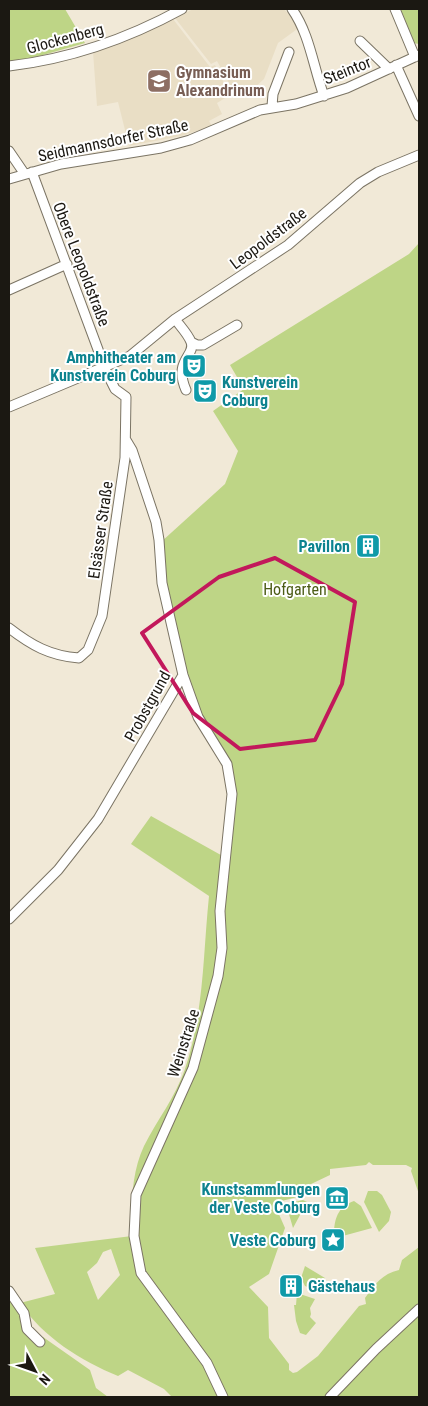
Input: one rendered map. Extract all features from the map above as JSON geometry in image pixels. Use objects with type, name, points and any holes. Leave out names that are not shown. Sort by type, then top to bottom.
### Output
[{"type":"street","name":"Glockenberg","points":[[9,66],[30,64],[93,47],[145,29],[182,9]]},
{"type":"street","points":[[292,9],[301,22],[308,40],[324,96]]},
{"type":"street","points":[[395,9],[417,56]]},
{"type":"street","points":[[360,41],[392,67],[419,116]]},
{"type":"street","points":[[272,106],[273,94],[289,52]]},
{"type":"street","name":"Steintor","points":[[308,101],[347,88],[417,56]]},
{"type":"street","name":"Seidmannsdorfer Straße","points":[[9,179],[60,164],[174,144],[209,133],[272,106],[308,101]]},
{"type":"street","name":"Obere Leopoldstraße","points":[[9,151],[28,173],[38,194],[67,264],[105,366],[115,389],[126,397]]},
{"type":"street","name":"Leopoldstraße","points":[[9,407],[137,351],[174,319],[282,250],[360,183],[378,172],[419,155]]},
{"type":"street","points":[[9,290],[67,264]]},
{"type":"street","points":[[174,319],[191,342],[192,350],[180,369],[181,378],[186,390]]},
{"type":"street","points":[[191,342],[203,345],[237,325]]},
{"type":"street","name":"Elsässer Straße","points":[[9,628],[44,651],[60,656],[79,658],[91,644],[102,616],[126,440],[126,397]]},
{"type":"street","name":"Probstgrund","points":[[9,919],[58,870],[98,819],[183,675],[162,583],[156,522],[132,450],[126,440]]},
{"type":"street","name":"Weinstraße","points":[[183,675],[198,717],[222,754],[230,778],[231,817],[220,911],[222,948],[218,976],[193,1068],[136,1195],[134,1236],[141,1273],[148,1286],[207,1363],[223,1397]]},
{"type":"street","points":[[9,1292],[24,1313],[28,1329],[40,1342]]},
{"type":"street","points":[[330,1397],[376,1349],[419,1309]]},
{"type":"highlighted area","points":[[275,558],[355,602],[342,684],[315,740],[240,749],[193,713],[142,633],[219,577]]},
{"type":"shaded area","points":[[193,9],[284,9],[300,27],[278,43],[264,79],[251,91],[243,95],[235,94],[217,61],[211,64],[175,18]]},
{"type":"shaded area","name":"Gymnasium Alexandrinum","points":[[173,19],[210,67],[215,65],[230,95],[217,103],[222,114],[209,121],[212,126],[181,136],[129,146],[118,102],[97,106],[93,52],[148,31]]},
{"type":"green space","points":[[9,9],[65,9],[85,43],[29,59],[9,61]]},
{"type":"green space","points":[[399,9],[419,9],[419,44],[413,43]]},
{"type":"green space","name":"Hofgarten","points":[[419,243],[419,1194],[411,1171],[412,1168],[406,1165],[373,1165],[369,1162],[366,1165],[330,1169],[330,1175],[309,1185],[310,1187],[301,1196],[274,1203],[285,1228],[269,1274],[249,1287],[268,1307],[269,1338],[289,1364],[289,1370],[293,1373],[318,1356],[359,1306],[366,1304],[365,1298],[376,1284],[383,1277],[399,1270],[402,1260],[419,1247],[419,1304],[389,1330],[326,1397],[172,1397],[164,1389],[128,1370],[118,1376],[90,1363],[64,1347],[40,1327],[20,1303],[55,1294],[35,1248],[132,1236],[133,1191],[136,1168],[149,1136],[181,1080],[191,1048],[202,983],[209,896],[131,844],[151,816],[228,859],[232,777],[205,726],[190,688],[165,577],[161,542],[225,484],[238,451],[213,411],[244,389],[230,365],[409,254]],"holes":[[[111,1249],[120,1275],[98,1300],[87,1272],[97,1263],[103,1252]]]},
{"type":"green space","points":[[368,1191],[377,1191],[382,1195],[391,1212],[389,1221],[379,1232],[364,1202]]},
{"type":"green space","points":[[303,1200],[307,1202],[293,1228],[286,1204]]},
{"type":"green space","points":[[354,1201],[361,1206],[372,1228],[339,1237],[334,1231],[335,1221],[341,1209]]},
{"type":"green space","points":[[305,1266],[325,1278],[322,1287],[313,1289],[305,1286],[301,1278]]},
{"type":"green space","points":[[9,1293],[22,1313],[21,1323],[40,1341],[43,1337],[90,1370],[96,1388],[108,1397],[9,1397]]},
{"type":"green space","points":[[297,1293],[315,1299],[310,1308],[310,1317],[316,1323],[306,1335],[300,1333],[296,1321],[294,1305],[296,1305]]},
{"type":"green space","points":[[419,1313],[419,1397],[334,1397],[360,1368]]},
{"type":"place","name":"Gymnasium Alexandrinum","points":[[159,81]]},
{"type":"place","name":"Amphitheater am Kunstverein Coburg","points":[[194,366]]},
{"type":"place","name":"Kunstverein Coburg","points":[[205,391]]},
{"type":"place","name":"Pavillon","points":[[368,546]]},
{"type":"place","name":"Kunstsammlungen der Veste Coburg","points":[[337,1198]]},
{"type":"place","name":"Veste Coburg","points":[[333,1240]]},
{"type":"place","name":"Gästehaus","points":[[291,1286]]}]
